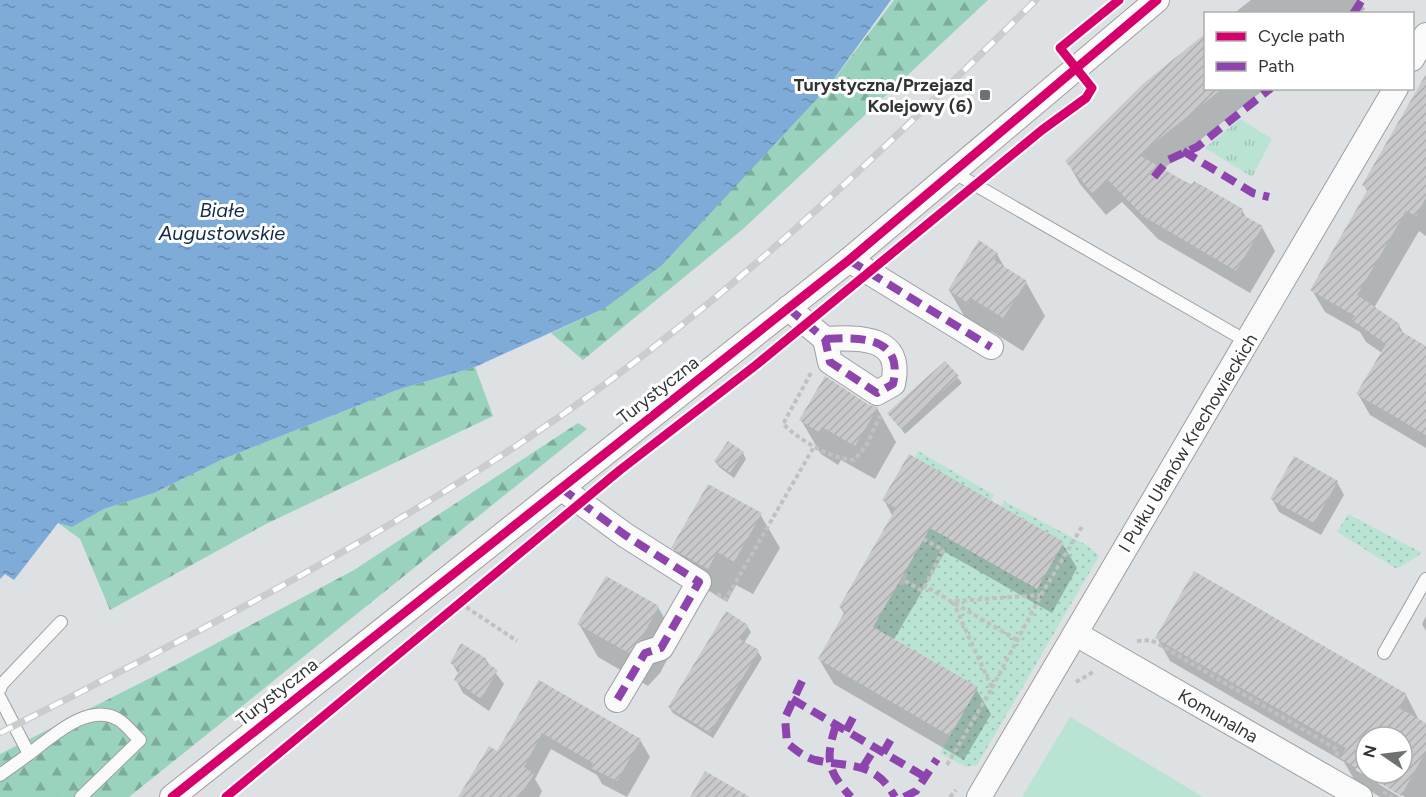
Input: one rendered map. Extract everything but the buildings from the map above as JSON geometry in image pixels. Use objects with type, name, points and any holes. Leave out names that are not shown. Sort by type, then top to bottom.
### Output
[{"type":"street","name":"Turystyczna","points":[[172,797],[849,260],[1157,0]]},
{"type":"street","points":[[1414,57],[1426,35]]},
{"type":"street","name":"I Pułku Ułanów Krechowieckich","points":[[980,797],[1395,90]]},
{"type":"street","points":[[849,260],[991,347]]},
{"type":"street","points":[[788,308],[825,339],[830,362],[877,393],[893,384],[897,367],[890,350],[862,338],[825,339]]},
{"type":"street","points":[[561,488],[625,535],[699,582],[661,648],[645,652],[617,700]]},
{"type":"street","name":"Komunalna","points":[[1076,634],[1366,791]]},
{"type":"lane","points":[[953,172],[1248,342]]},
{"type":"lane","points":[[1384,653],[1426,579]]},
{"type":"lane","points":[[0,689],[2,684],[61,622]]},
{"type":"lane","points":[[0,698],[28,754]]},
{"type":"lane","points":[[0,775],[68,726],[83,719],[97,714],[120,721],[140,740],[81,797]]},
{"type":"path","points":[[825,339],[813,371],[783,424],[794,434],[840,459],[854,460],[866,446],[881,415],[885,402],[877,393]]},
{"type":"path","points":[[699,582],[726,599],[815,445]]},
{"type":"path","points":[[946,765],[1083,525]]},
{"type":"path","points":[[905,581],[922,591],[943,550],[923,540]]},
{"type":"path","points":[[926,586],[1017,640]]},
{"type":"path","points":[[953,602],[1041,595]]},
{"type":"path","points":[[953,602],[992,688]]},
{"type":"path","points":[[460,603],[517,640]]},
{"type":"path","points":[[1128,642],[1151,640],[1338,750],[1333,764]]},
{"type":"path","points":[[1074,683],[1099,671]]},
{"type":"path","points":[[1366,791],[1392,797]]},
{"type":"green space","points":[[894,0],[988,0],[743,229],[583,360],[551,333],[605,308],[828,87]]},
{"type":"green space","points":[[1240,119],[1272,139],[1252,177],[1205,148]]},
{"type":"green space","points":[[475,367],[493,416],[266,524],[110,610],[80,539],[58,523],[72,527],[104,509],[154,493],[223,459],[397,390]]},
{"type":"green space","points":[[578,423],[587,429],[129,797],[0,797],[0,754],[168,669],[354,570]]},
{"type":"green space","points":[[918,451],[994,495],[991,501],[915,458]]},
{"type":"green space","points":[[1004,501],[1088,546],[1099,556],[977,765],[966,767],[940,753],[950,736],[873,627],[898,584],[903,586],[908,575],[904,572],[930,528],[1063,542],[1001,506]]},
{"type":"green space","points":[[1348,514],[1422,553],[1397,569],[1337,532]]},
{"type":"green space","points":[[1070,717],[1203,797],[1022,797]]},
{"type":"water","name":"Białe Augustowskie","points":[[0,0],[891,0],[828,87],[662,265],[605,308],[475,367],[397,390],[223,459],[154,493],[104,509],[72,527],[58,523],[14,580],[5,574],[0,579]]},
{"type":"railway","points":[[0,733],[137,663],[340,553],[472,474],[605,384],[734,282],[796,228],[918,116],[1036,0]]},
{"type":"marked path","points":[[1354,12],[1362,0]]},
{"type":"marked path","points":[[1154,177],[1168,160],[1197,147],[1268,90]]},
{"type":"marked path","points":[[1183,151],[1253,193],[1269,197]]},
{"type":"marked path","points":[[849,260],[991,347]]},
{"type":"marked path","points":[[788,308],[825,339],[830,362],[877,393],[893,384],[895,368],[892,356],[886,348],[876,343],[852,338],[825,339]]},
{"type":"marked path","points":[[561,488],[625,535],[699,582],[661,648],[645,653],[617,700]]},
{"type":"marked path","points":[[802,681],[785,718],[787,743],[811,759],[850,765],[870,771],[887,785],[895,797]]},
{"type":"marked path","points":[[792,699],[925,777]]},
{"type":"marked path","points":[[846,731],[856,712]]},
{"type":"marked path","points":[[836,725],[830,747],[830,764],[837,780],[851,797]]},
{"type":"marked path","points":[[883,753],[894,734]]},
{"type":"marked path","points":[[863,767],[875,748]]},
{"type":"marked path","points":[[904,797],[916,791],[937,759]]},
{"type":"cycle path","points":[[226,797],[620,470],[756,365],[1042,130],[1086,98],[1092,88],[1060,48],[1119,0]]},
{"type":"cycle path","points":[[172,797],[849,260],[1157,0]]},
{"type":"place","name":"Turystyczna/Przejazd Kolejowy (6)","points":[[985,95]]}]
